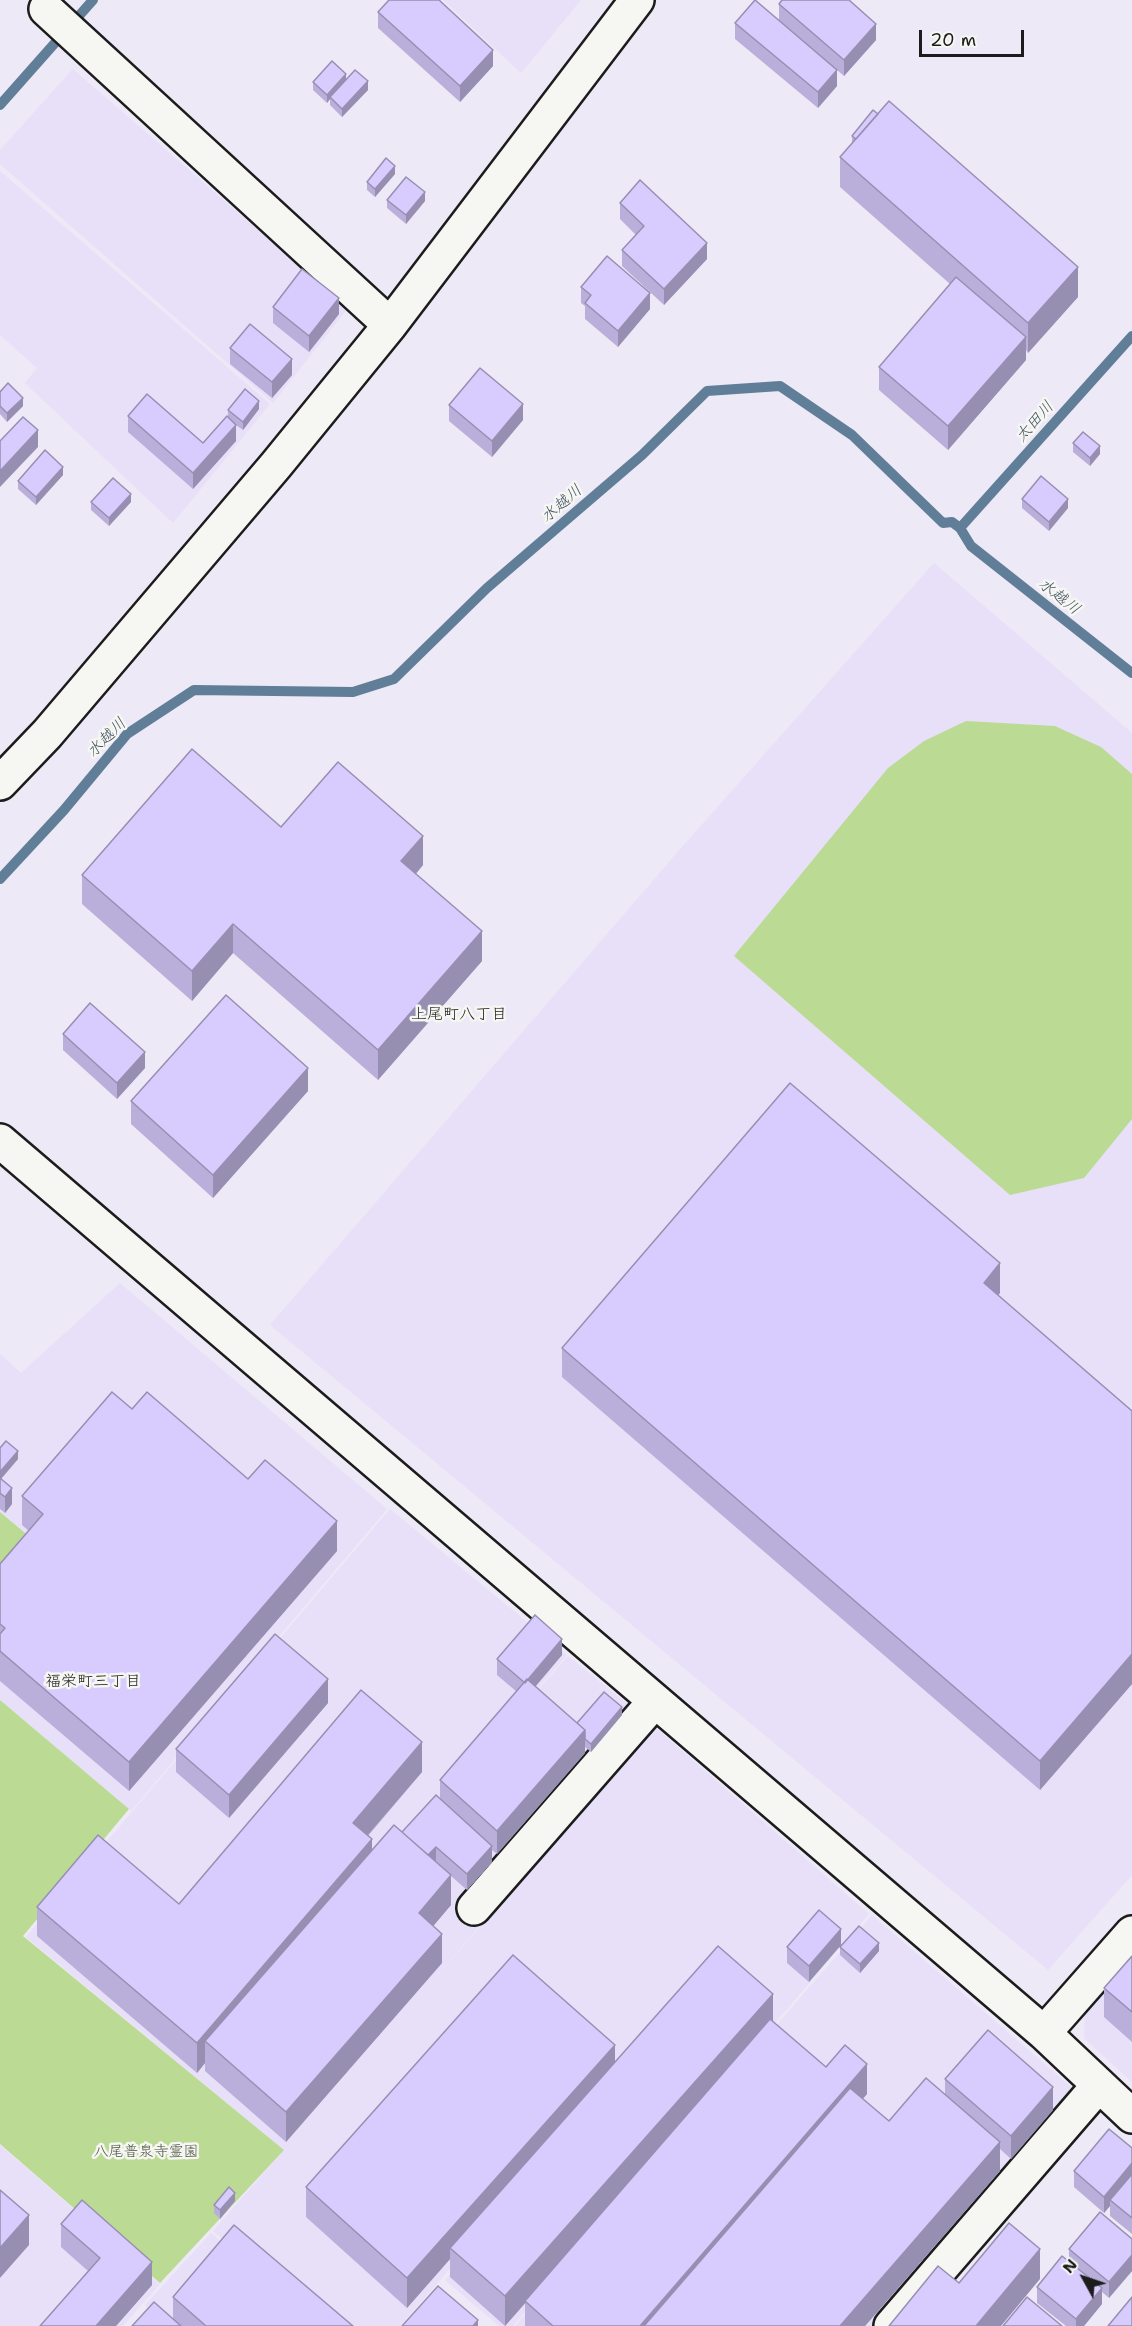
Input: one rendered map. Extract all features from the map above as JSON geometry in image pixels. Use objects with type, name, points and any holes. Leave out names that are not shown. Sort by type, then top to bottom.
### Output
[{"type":"street","points":[[0,783],[47,734],[246,501],[390,325],[637,0]]},
{"type":"street","points":[[46,9],[390,325]]},
{"type":"street","points":[[0,1141],[1044,2033],[1132,2116]]},
{"type":"street","points":[[474,1908],[655,1701]]},
{"type":"street","points":[[1044,2033],[1132,1933]]},
{"type":"street","points":[[891,2326],[1099,2085]]},
{"type":"shaded area","points":[[443,0],[581,0],[521,73]]},
{"type":"shaded area","points":[[73,69],[348,308],[273,403],[0,164],[0,150]]},
{"type":"shaded area","points":[[0,171],[270,404],[173,523],[25,383],[37,368],[0,335]]},
{"type":"shaded area","points":[[934,563],[1132,733],[1132,1875],[1048,1970],[270,1325],[682,847]]},
{"type":"shaded area","points":[[120,1283],[387,1509],[131,1811],[0,1700],[0,1584],[36,1541],[0,1512],[0,1354],[21,1373]]},
{"type":"shaded area","points":[[390,1509],[567,1655],[460,1778],[568,1656],[654,1725],[413,2003],[656,1728],[869,1914],[513,2326],[499,2326],[445,2280],[714,1967],[400,2326],[325,2326],[213,2231],[284,2150],[26,1937],[96,1854],[179,1922],[97,1853]]},
{"type":"shaded area","points":[[872,1915],[1077,2092],[875,2326],[515,2326]]},
{"type":"shaded area","points":[[1132,1962],[1132,2082],[1084,2038],[1085,2012]]},
{"type":"shaded area","points":[[0,2145],[160,2284],[123,2326],[0,2326]]},
{"type":"shaded area","points":[[211,2233],[321,2326],[170,2326],[145,2305]]},
{"type":"green space","points":[[966,721],[1055,726],[1101,747],[1132,774],[1132,1119],[1084,1178],[1010,1195],[734,956],[888,768],[924,741]]},
{"type":"green space","points":[[0,1512],[36,1542],[0,1584]]},
{"type":"green space","name":"八尾普泉寺霊園","points":[[0,1700],[129,1809],[23,1936],[284,2150],[160,2283],[0,2144]]},
{"type":"building","points":[[389,0],[439,0],[493,50],[460,86],[378,12]]},
{"type":"building","points":[[755,0],[837,70],[818,92],[735,23]]},
{"type":"building","points":[[782,0],[849,0],[876,24],[844,60],[779,4]]},
{"type":"building","points":[[332,61],[346,74],[327,95],[313,82]]},
{"type":"building","points":[[355,70],[368,81],[342,109],[330,97]]},
{"type":"building","points":[[889,101],[1078,267],[1028,323],[840,157]]},
{"type":"building","points":[[873,110],[878,114],[856,139],[852,136]]},
{"type":"building","points":[[386,158],[395,166],[375,189],[367,182]]},
{"type":"building","points":[[406,177],[425,192],[406,215],[387,200]]},
{"type":"building","points":[[640,180],[707,243],[664,289],[622,250],[644,226],[620,203]]},
{"type":"building","points":[[607,256],[650,293],[618,331],[585,303],[591,295],[581,287]]},
{"type":"building","points":[[302,269],[339,298],[309,336],[273,307]]},
{"type":"building","points":[[956,277],[1026,337],[948,426],[879,367]]},
{"type":"building","points":[[250,324],[292,359],[272,382],[230,348]]},
{"type":"building","points":[[480,368],[523,404],[492,441],[449,405]]},
{"type":"building","points":[[8,383],[23,398],[7,413],[0,406],[0,392]]},
{"type":"building","points":[[245,389],[259,401],[243,422],[228,410]]},
{"type":"building","points":[[147,394],[203,443],[227,416],[236,425],[193,473],[128,416]]},
{"type":"building","points":[[23,417],[38,430],[0,471],[0,441]]},
{"type":"building","points":[[1083,432],[1100,446],[1090,458],[1073,443]]},
{"type":"building","points":[[45,450],[63,467],[36,497],[18,481]]},
{"type":"building","points":[[1041,476],[1068,499],[1049,522],[1022,499]]},
{"type":"building","points":[[113,478],[131,494],[109,518],[91,502]]},
{"type":"building","points":[[192,749],[281,827],[338,762],[423,836],[401,861],[482,931],[378,1050],[233,924],[192,971],[82,875]]},
{"type":"building","points":[[226,995],[308,1068],[213,1175],[131,1101]]},
{"type":"building","points":[[90,1003],[145,1052],[117,1083],[63,1034]]},
{"type":"building","points":[[790,1083],[1000,1263],[984,1283],[1132,1411],[1132,1654],[1040,1761],[562,1348]]},
{"type":"building","points":[[112,1392],[132,1409],[147,1392],[248,1479],[265,1460],[337,1521],[129,1762],[0,1651],[0,1634],[5,1628],[0,1624],[0,1564],[43,1514],[22,1496]]},
{"type":"building","points":[[6,1441],[18,1451],[0,1472],[0,1448]]},
{"type":"building","points":[[0,1478],[12,1488],[5,1497],[0,1493]]},
{"type":"building","points":[[535,1615],[562,1639],[525,1683],[497,1659]]},
{"type":"building","points":[[275,1634],[328,1679],[229,1795],[176,1749]]},
{"type":"building","points":[[527,1679],[585,1730],[497,1831],[440,1780]]},
{"type":"building","points":[[361,1690],[422,1742],[353,1823],[372,1839],[197,2043],[37,1907],[98,1835],[179,1904]]},
{"type":"building","points":[[604,1692],[622,1707],[591,1744],[585,1739],[585,1730],[577,1723]]},
{"type":"building","points":[[436,1795],[492,1846],[467,1874],[436,1847],[428,1855],[402,1832]]},
{"type":"building","points":[[394,1825],[451,1875],[419,1913],[442,1934],[286,2112],[205,2041]]},
{"type":"building","points":[[819,1910],[841,1929],[809,1966],[787,1947]]},
{"type":"building","points":[[859,1926],[879,1943],[860,1964],[840,1947]]},
{"type":"building","points":[[718,1946],[773,1994],[505,2296],[450,2248]]},
{"type":"building","points":[[513,1955],[615,2045],[407,2278],[306,2187]]},
{"type":"building","points":[[1132,1956],[1132,2012],[1104,1988]]},
{"type":"building","points":[[770,2019],[826,2067],[845,2045],[867,2064],[640,2326],[553,2326],[525,2301]]},
{"type":"building","points":[[988,2030],[1053,2087],[1011,2136],[945,2079]]},
{"type":"building","points":[[926,2078],[1000,2142],[840,2326],[644,2326],[850,2088],[889,2121]]},
{"type":"building","points":[[1109,2129],[1132,2148],[1132,2163],[1104,2197],[1074,2171]]},
{"type":"building","points":[[1132,2174],[1132,2218],[1110,2200]]},
{"type":"building","points":[[229,2187],[235,2193],[220,2210],[214,2205]]},
{"type":"building","points":[[0,2190],[29,2215],[0,2248]]},
{"type":"building","points":[[82,2200],[152,2262],[96,2326],[40,2326],[100,2258],[61,2224]]},
{"type":"building","points":[[1100,2212],[1132,2239],[1132,2255],[1109,2282],[1069,2249]]},
{"type":"building","points":[[1009,2223],[1040,2249],[976,2326],[889,2326],[938,2266],[959,2283]]},
{"type":"building","points":[[234,2225],[353,2326],[206,2326],[173,2297]]},
{"type":"building","points":[[1062,2256],[1102,2288],[1076,2319],[1037,2287]]},
{"type":"building","points":[[438,2286],[478,2320],[473,2326],[402,2326]]},
{"type":"building","points":[[1027,2297],[1062,2326],[1003,2326]]},
{"type":"building","points":[[1132,2297],[1132,2326],[1108,2326]]},
{"type":"building","points":[[154,2302],[181,2326],[132,2326]]},
{"type":"waterway","points":[[0,105],[93,0]]},
{"type":"waterway","name":"太田川","points":[[960,528],[1132,336]]},
{"type":"waterway","name":"水越川","points":[[0,879],[64,810],[127,734],[194,690],[353,692],[394,679],[487,588],[642,455],[707,391],[780,386],[852,435],[943,523],[952,522],[960,528],[971,546],[1132,673]]},
{"type":"district","name":"上尾町八丁目","points":[[459,1015]]},
{"type":"district","name":"福栄町三丁目","points":[[93,1682]]}]
